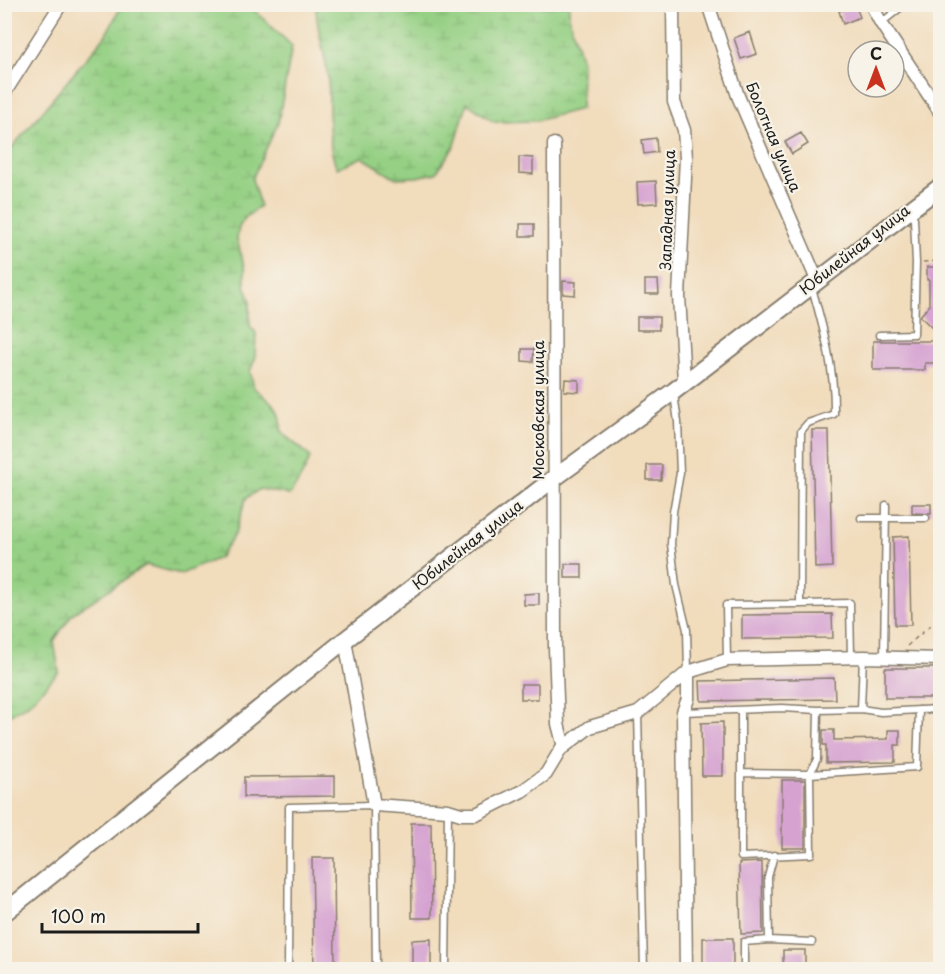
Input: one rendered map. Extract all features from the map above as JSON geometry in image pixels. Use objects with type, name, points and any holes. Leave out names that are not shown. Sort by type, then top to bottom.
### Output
[{"type":"main road","name":"Юбилейная улица","points":[[4,913],[345,640],[553,479],[940,187]]},
{"type":"street","points":[[7,89],[61,4]]},
{"type":"street","name":"Западная улица","points":[[673,4],[674,102],[684,130],[686,158],[679,296],[679,386]]},
{"type":"street","name":"Болотная улица","points":[[708,4],[738,96],[814,282]]},
{"type":"street","points":[[871,4],[881,23],[940,112]]},
{"type":"street","name":"Московская улица","points":[[554,144],[555,648],[558,724],[564,747]]},
{"type":"street","points":[[345,640],[374,805],[448,810],[461,814],[476,814],[522,791],[546,774],[564,747],[590,727],[638,713],[688,672],[727,660],[940,659]]},
{"type":"street","points":[[686,969],[683,712],[688,699],[688,672]]},
{"type":"lane","points":[[881,23],[904,4]]},
{"type":"lane","points":[[879,335],[914,334],[913,275],[916,263],[914,219],[909,209]]},
{"type":"lane","points":[[800,603],[801,431],[808,423],[834,414],[834,390],[829,352],[814,282]]},
{"type":"lane","points":[[679,386],[680,473],[673,513],[671,544],[676,585],[687,630],[688,672]]},
{"type":"lane","points":[[885,505],[888,658]]},
{"type":"lane","points":[[861,518],[926,518]]},
{"type":"lane","points":[[727,660],[726,605],[850,603],[861,709]]},
{"type":"lane","points":[[683,712],[782,708],[861,709],[882,712],[940,709]]},
{"type":"lane","points":[[741,710],[741,857],[811,854],[810,774],[817,759],[818,710]]},
{"type":"lane","points":[[742,773],[810,774],[917,767],[919,710]]},
{"type":"lane","points":[[638,713],[644,969]]},
{"type":"lane","points":[[288,969],[290,807],[374,805],[376,969]]},
{"type":"lane","points":[[446,969],[448,810]]},
{"type":"lane","points":[[769,940],[768,878],[774,855]]},
{"type":"lane","points":[[744,969],[744,942],[769,940],[812,942]]},
{"type":"path","points":[[916,263],[940,261]]},
{"type":"path","points":[[888,658],[940,617]]},
{"type":"green space","points":[[122,5],[249,5],[292,46],[278,123],[252,179],[260,206],[245,218],[239,227],[237,239],[245,270],[245,285],[250,299],[250,326],[256,333],[255,359],[250,371],[254,388],[275,406],[280,416],[281,431],[310,457],[289,495],[260,489],[246,498],[235,534],[219,558],[181,574],[146,565],[72,614],[54,641],[59,672],[28,704],[5,717],[5,156],[105,36]]},
{"type":"green space","points":[[316,5],[569,5],[569,18],[582,62],[581,109],[535,121],[494,122],[467,103],[455,145],[436,173],[396,178],[362,157],[337,168],[331,147],[328,79]]},
{"type":"building","points":[[855,5],[860,17],[843,24],[839,11]]},
{"type":"building","points":[[750,32],[757,54],[741,59],[734,38]]},
{"type":"building","points":[[801,133],[808,144],[792,154],[785,142]]},
{"type":"building","points":[[656,138],[657,152],[644,154],[642,140]]},
{"type":"building","points":[[519,157],[533,158],[533,174],[519,173]]},
{"type":"building","points":[[656,181],[657,203],[638,204],[637,182]]},
{"type":"building","points":[[520,224],[534,224],[534,236],[520,236]]},
{"type":"building","points":[[927,267],[940,267],[940,323],[934,330],[920,316],[929,306]]},
{"type":"building","points":[[645,280],[658,280],[659,294],[645,294]]},
{"type":"building","points":[[563,281],[576,282],[575,295],[563,294]]},
{"type":"building","points":[[637,317],[659,317],[659,330],[637,330]]},
{"type":"building","points":[[873,341],[937,341],[937,363],[925,363],[925,370],[873,370]]},
{"type":"building","points":[[522,349],[534,349],[533,362],[522,361]]},
{"type":"building","points":[[565,379],[579,380],[579,392],[564,391]]},
{"type":"building","points":[[812,430],[829,430],[832,567],[815,568]]},
{"type":"building","points":[[647,465],[662,465],[661,480],[647,480]]},
{"type":"building","points":[[912,504],[931,504],[931,514],[912,513]]},
{"type":"building","points":[[909,536],[911,625],[895,625],[893,537]]},
{"type":"building","points":[[565,564],[582,564],[582,578],[565,578]]},
{"type":"building","points":[[539,593],[539,605],[524,605],[524,594]]},
{"type":"building","points":[[832,614],[833,638],[742,639],[742,615]]},
{"type":"building","points":[[885,668],[940,668],[940,698],[885,698]]},
{"type":"building","points":[[834,678],[835,699],[701,701],[700,681]]},
{"type":"building","points":[[521,684],[538,684],[538,699],[521,699]]},
{"type":"building","points":[[723,722],[723,776],[702,776],[701,723]]},
{"type":"building","points":[[823,730],[834,730],[834,740],[888,739],[888,730],[900,730],[900,745],[895,745],[895,762],[826,763]]},
{"type":"building","points":[[335,776],[335,796],[244,797],[244,777]]},
{"type":"building","points":[[782,780],[805,780],[805,848],[782,848]]},
{"type":"building","points":[[411,823],[431,823],[432,918],[412,918]]},
{"type":"building","points":[[312,858],[334,858],[335,969],[314,969]]},
{"type":"building","points":[[762,862],[763,933],[741,934],[739,863]]},
{"type":"building","points":[[703,938],[733,938],[733,969],[703,969]]},
{"type":"building","points":[[431,939],[431,969],[412,969],[412,940]]},
{"type":"building","points":[[783,950],[805,950],[805,969],[783,969]]}]
